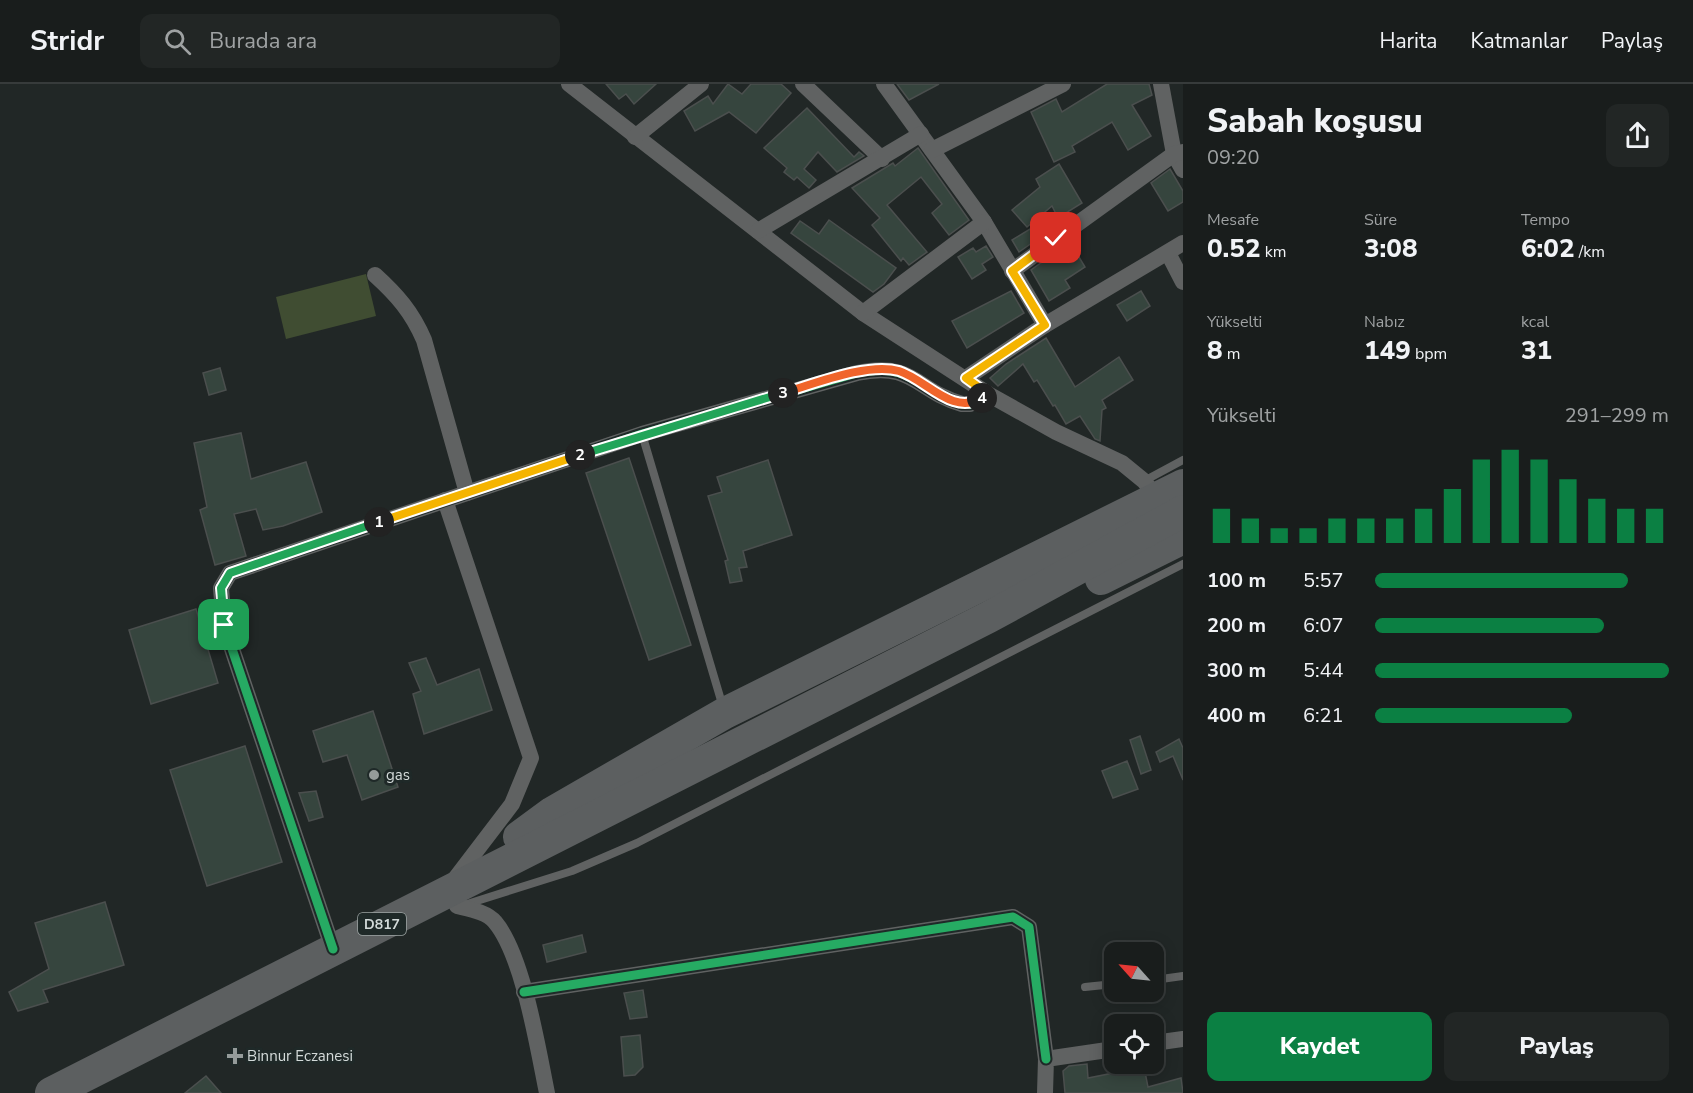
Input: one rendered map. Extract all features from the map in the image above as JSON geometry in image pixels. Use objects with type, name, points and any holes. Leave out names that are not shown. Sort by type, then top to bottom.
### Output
[{"type":"highway","points":[[451,899],[553,812],[725,713],[1167,494]]},
{"type":"highway","points":[[717,764],[989,617],[1167,494]]},
{"type":"highway","points":[[717,764],[1183,538]]},
{"type":"highway","name":"D817","points":[[93,1093],[451,899],[717,764]]},
{"type":"highway","name":"D817","points":[[51,1093],[333,949],[451,899]]},
{"type":"street","points":[[569,84],[863,313],[988,394],[1048,427],[1122,463],[1167,494]]},
{"type":"street","points":[[635,137],[701,84]]},
{"type":"street","points":[[803,84],[882,159]]},
{"type":"street","points":[[884,84],[984,222],[1045,325]]},
{"type":"street","points":[[932,150],[1063,84]]},
{"type":"street","points":[[1161,84],[1183,170]]},
{"type":"street","points":[[758,231],[921,134]]},
{"type":"street","points":[[1012,271],[1178,153]]},
{"type":"street","points":[[863,313],[984,222]]},
{"type":"street","points":[[966,378],[1045,325],[1183,243]]},
{"type":"street","points":[[1168,253],[1183,282]]},
{"type":"street","points":[[375,275],[399,297],[416,320],[424,340],[467,493]]},
{"type":"street","points":[[333,949],[224,625],[221,588],[230,573],[642,434],[873,369],[900,371],[962,404],[970,404],[988,394]]},
{"type":"street","points":[[445,500],[531,759],[512,804],[451,899],[494,920],[514,954],[547,1093]]},
{"type":"street","points":[[524,992],[1014,917],[1029,927],[1046,1059],[1045,1093]]},
{"type":"street","points":[[1164,1042],[1183,1039]]},
{"type":"street","points":[[1046,1059],[1104,1050]]},
{"type":"lane","points":[[642,434],[725,713]]},
{"type":"lane","points":[[1167,494],[1183,460]]},
{"type":"lane","points":[[451,899],[572,871],[637,843],[1183,564]]},
{"type":"lane","points":[[1164,979],[1183,976]]},
{"type":"lane","points":[[1085,987],[1104,985]]},
{"type":"green space","points":[[366,274],[376,316],[286,339],[276,297]]},
{"type":"building","points":[[606,84],[656,84],[634,104],[626,94],[619,99]]},
{"type":"building","points":[[728,84],[742,94],[751,84],[781,84],[791,93],[756,133],[729,112],[695,131],[684,111],[708,96],[713,104]]},
{"type":"building","points":[[897,84],[939,84],[909,100]]},
{"type":"building","points":[[1107,84],[1149,84],[1152,95],[1132,105],[1151,136],[1128,150],[1112,122],[1072,146],[1075,152],[1054,162],[1031,112],[1056,99],[1062,112]]},
{"type":"building","points":[[807,108],[854,157],[859,152],[864,156],[837,172],[818,152],[804,169],[816,180],[809,188],[797,177],[794,180],[784,172],[787,168],[764,148]]},
{"type":"building","points":[[918,148],[969,220],[949,235],[932,213],[942,204],[921,177],[887,205],[927,252],[909,265],[903,258],[901,261],[872,225],[880,218],[852,188],[893,163],[895,166]]},
{"type":"building","points":[[1059,164],[1082,203],[1058,218],[1052,206],[1027,227],[1012,210],[1040,187],[1036,179]]},
{"type":"building","points":[[1170,169],[1183,191],[1183,202],[1168,211],[1151,183]]},
{"type":"building","points":[[829,220],[896,268],[884,284],[873,292],[791,233],[800,221],[819,234]]},
{"type":"building","points":[[1030,229],[1036,240],[1019,252],[1012,240]]},
{"type":"building","points":[[1070,242],[1085,267],[1065,280],[1070,288],[1049,301],[1031,270]]},
{"type":"building","points":[[986,246],[993,257],[982,264],[986,270],[972,279],[958,257],[973,248],[976,252]]},
{"type":"building","points":[[1011,291],[1024,313],[967,348],[952,321]]},
{"type":"building","points":[[1141,291],[1150,306],[1127,321],[1117,305]]},
{"type":"building","points":[[1046,338],[1075,387],[1119,357],[1133,380],[1102,400],[1106,408],[1102,410],[1100,441],[1095,439],[1080,416],[1066,424],[1055,405],[1053,406],[1037,380],[1034,382],[1023,364],[998,386],[990,378],[1006,364]]},
{"type":"building","points":[[220,368],[226,390],[209,395],[203,373]]},
{"type":"building","points":[[241,433],[251,479],[306,462],[322,512],[283,526],[263,530],[256,509],[234,514],[246,556],[215,565],[200,510],[207,507],[194,443]]},
{"type":"building","points":[[629,458],[691,645],[649,660],[586,473]]},
{"type":"building","points":[[768,460],[792,535],[743,551],[747,567],[739,568],[742,581],[730,583],[725,561],[728,560],[708,496],[722,492],[717,477]]},
{"type":"building","points":[[196,609],[218,683],[151,704],[129,630]]},
{"type":"building","points":[[426,658],[437,685],[479,669],[492,710],[424,734],[413,694],[421,691],[409,663]]},
{"type":"building","points":[[373,711],[398,787],[362,800],[347,755],[323,762],[313,731]]},
{"type":"building","points":[[1140,736],[1151,770],[1141,774],[1130,740]]},
{"type":"building","points":[[1179,739],[1183,748],[1183,780],[1173,756],[1160,762],[1156,752]]},
{"type":"building","points":[[245,746],[282,862],[207,886],[170,770]]},
{"type":"building","points":[[1127,761],[1138,789],[1113,798],[1102,771]]},
{"type":"building","points":[[316,791],[323,817],[309,821],[299,793]]},
{"type":"building","points":[[105,902],[124,965],[43,990],[48,1002],[18,1011],[9,992],[49,969],[35,923]]},
{"type":"building","points":[[582,935],[586,952],[547,962],[543,945]]},
{"type":"building","points":[[643,990],[647,1017],[630,1019],[624,993]]},
{"type":"building","points":[[640,1035],[643,1067],[635,1075],[624,1076],[621,1037]]},
{"type":"building","points":[[1087,1064],[1088,1078],[1108,1074],[1145,1074],[1148,1087],[1181,1078],[1183,1093],[1065,1093],[1063,1071],[1069,1066]]},
{"type":"building","points":[[206,1076],[221,1093],[185,1093]]},
{"type":"cycle path","points":[[333,949],[224,625],[221,588],[230,573],[642,434],[857,373],[876,370],[903,374],[934,392],[962,404],[970,404],[988,394]]},
{"type":"cycle path","points":[[524,992],[1013,917],[1029,927],[1046,1059]]},
{"type":"place","name":"gas","points":[[374,775]]},
{"type":"place","name":"Binnur Eczanesi","points":[[235,1056]]},
{"type":"route","points":[[224,625],[221,588],[230,573],[642,434],[873,369],[900,371],[955,402],[970,404],[979,400],[988,394],[966,378],[1045,325],[1012,271],[1056,238]]}]
